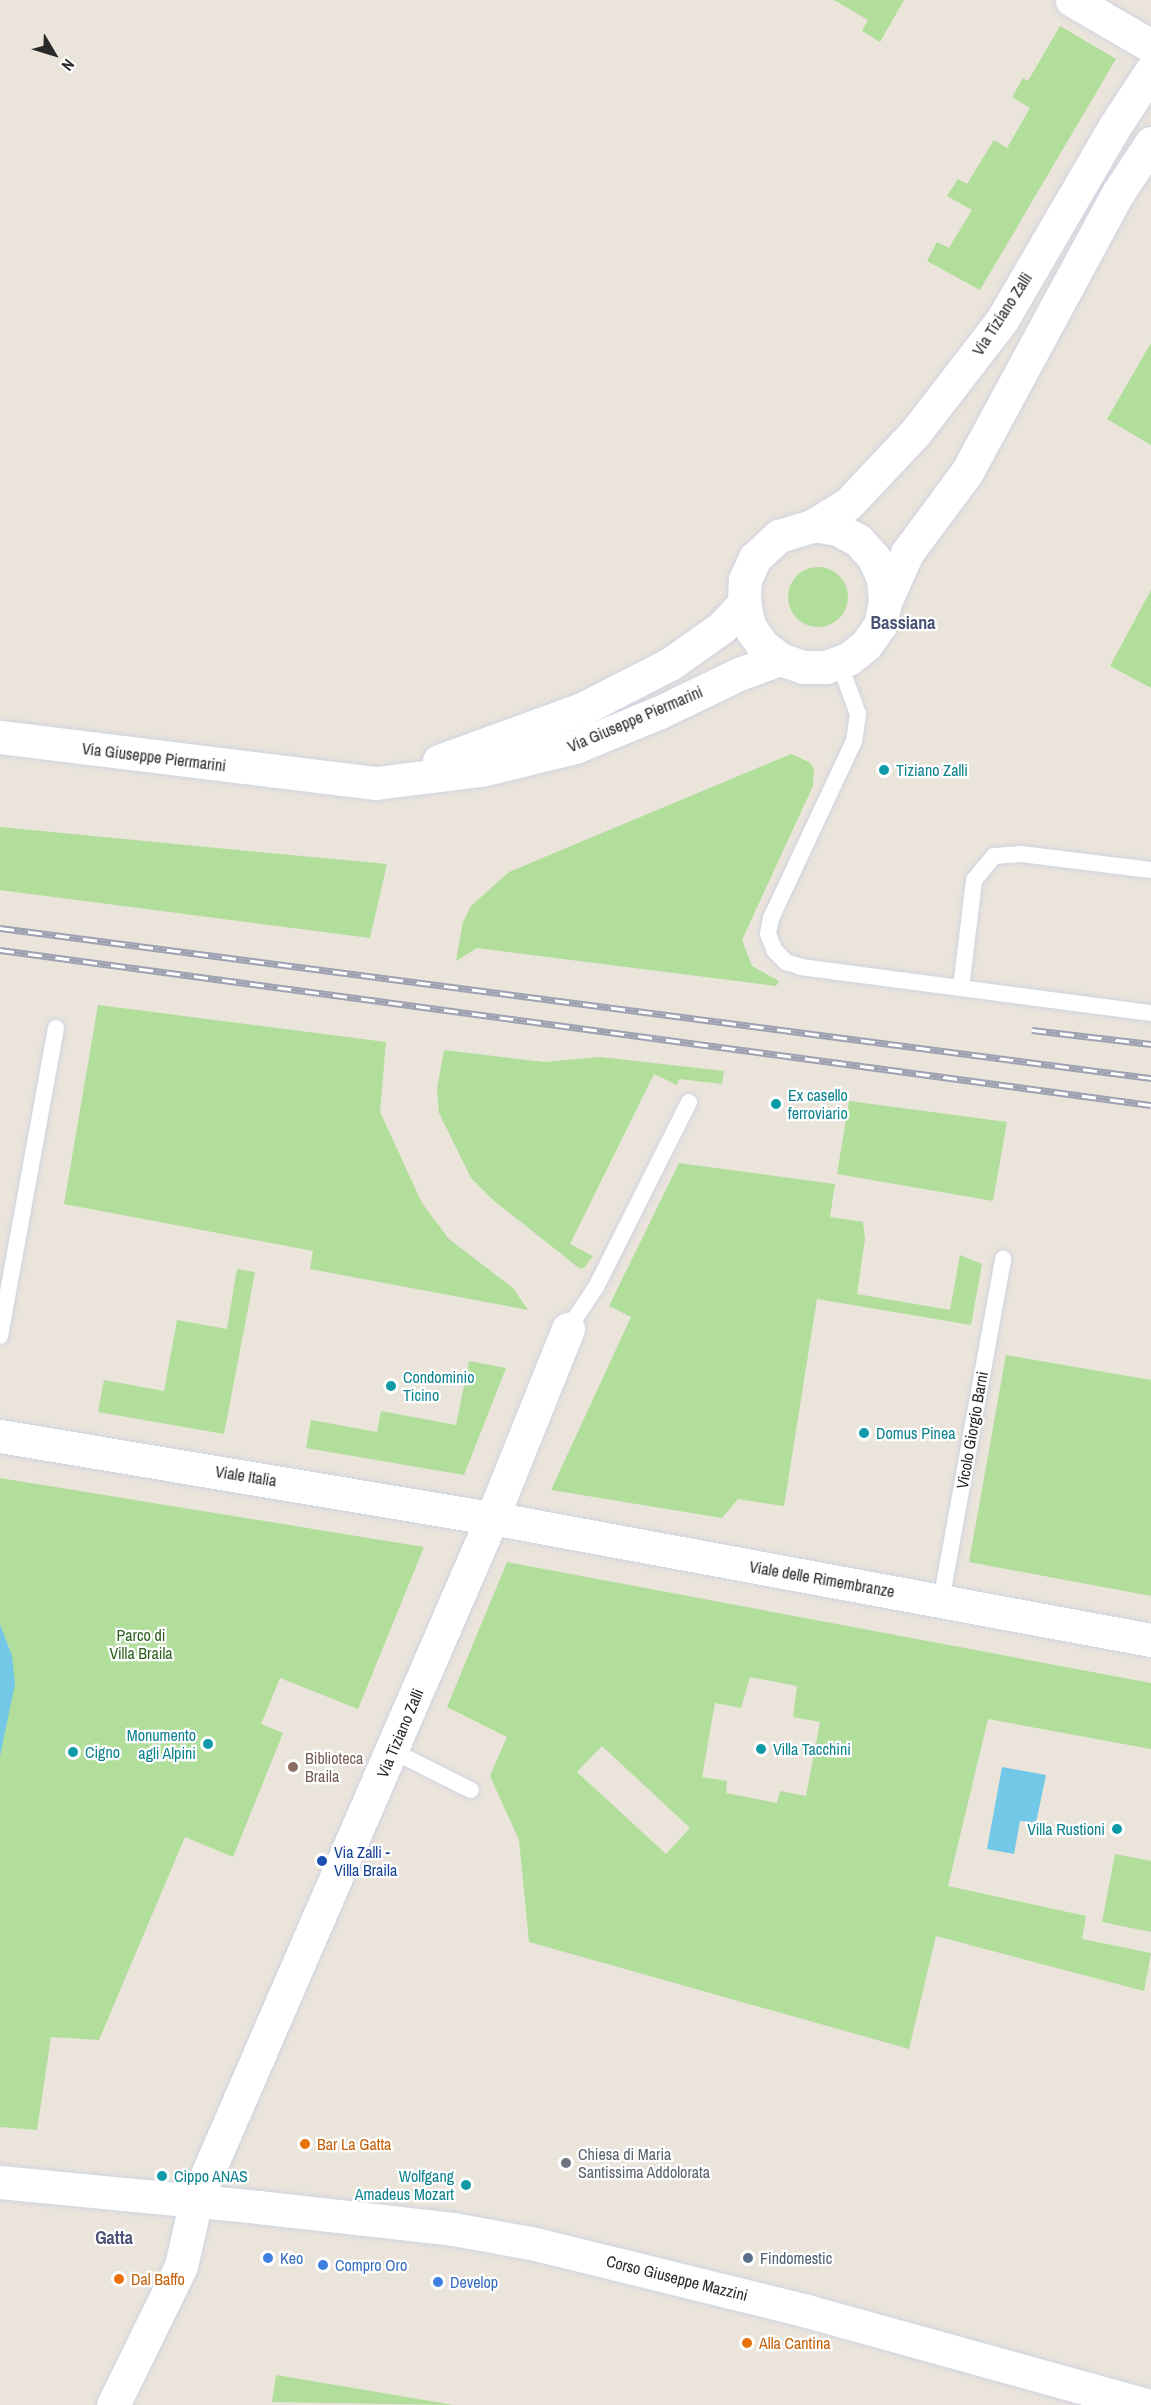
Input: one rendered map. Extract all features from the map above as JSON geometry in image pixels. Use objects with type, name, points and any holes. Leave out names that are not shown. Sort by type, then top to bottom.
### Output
[{"type":"street","points":[[1072,0],[1151,46]]},
{"type":"street","name":"Via Tiziano Zalli","points":[[814,525],[831,517],[866,487],[915,433],[1002,320],[1113,129],[1151,71]]},
{"type":"street","points":[[885,602],[883,579],[874,558],[858,540],[837,529],[814,525],[779,536],[754,558],[746,580],[744,603],[749,626],[762,645],[780,659],[803,667],[826,667],[839,662],[866,645],[880,625],[885,602],[907,553],[967,472],[1119,193],[1151,142]]},
{"type":"street","name":"Via Giuseppe Piermarini","points":[[344,780],[432,763],[582,708],[670,664],[722,627],[744,603]]},
{"type":"street","name":"Via Giuseppe Piermarini","points":[[0,738],[376,783],[481,770],[575,747],[780,659]]},
{"type":"street","name":"Via Tiziano Zalli","points":[[113,2405],[181,2266],[196,2200],[393,1751],[492,1518],[568,1329]]},
{"type":"street","name":"Viale Italia","points":[[0,1436],[492,1518]]},
{"type":"street","name":"Viale delle Rimembranze","points":[[492,1518],[1151,1640]]},
{"type":"street","name":"Corso Giuseppe Mazzini","points":[[8,2182],[196,2200],[453,2229],[531,2243],[817,2314],[1148,2405]]},
{"type":"lane","points":[[839,662],[858,714],[854,741],[771,918],[768,934],[780,957],[801,968],[1151,1013]]},
{"type":"lane","points":[[961,988],[974,880],[994,856],[1022,854],[1151,870]]},
{"type":"lane","points":[[0,1336],[56,1028]]},
{"type":"lane","points":[[568,1329],[596,1287],[689,1102]]},
{"type":"lane","name":"Vicolo Giorgio Barni","points":[[941,1601],[1003,1259]]},
{"type":"lane","points":[[393,1751],[471,1790]]},
{"type":"green space","points":[[834,0],[904,0],[880,42],[862,31],[868,20]]},
{"type":"green space","points":[[1060,26],[1116,59],[980,290],[927,261],[937,242],[949,248],[972,210],[947,196],[958,179],[967,184],[994,140],[1007,148],[1030,108],[1012,97],[1023,78],[1028,81]]},
{"type":"green space","points":[[1151,343],[1151,445],[1107,419]]},
{"type":"green space","points":[[818,567],[835,572],[843,580],[848,597],[843,614],[835,622],[818,627],[801,622],[793,614],[788,597],[793,580],[801,572]]},
{"type":"green space","points":[[1151,590],[1151,688],[1110,666]]},
{"type":"green space","points":[[791,754],[809,762],[814,769],[813,786],[742,940],[752,966],[779,981],[776,986],[477,948],[456,961],[463,922],[471,906],[509,872]]},
{"type":"green space","points":[[0,827],[387,864],[370,938],[0,890]]},
{"type":"green space","points":[[98,1005],[386,1042],[380,1112],[422,1203],[449,1239],[513,1288],[528,1310],[310,1269],[313,1251],[64,1204]]},
{"type":"green space","points":[[444,1050],[544,1062],[600,1057],[724,1071],[722,1084],[679,1079],[677,1085],[654,1074],[570,1244],[593,1256],[584,1268],[579,1268],[493,1200],[471,1178],[439,1113],[437,1089]]},
{"type":"green space","points":[[849,1101],[1007,1122],[993,1201],[837,1174]]},
{"type":"green space","points":[[679,1163],[835,1184],[830,1217],[863,1222],[865,1239],[857,1294],[950,1310],[960,1255],[982,1264],[971,1325],[817,1299],[784,1506],[738,1499],[722,1518],[551,1490],[631,1317],[609,1306]]},
{"type":"green space","points":[[237,1269],[255,1272],[224,1434],[98,1412],[104,1380],[164,1391],[177,1320],[227,1329]]},
{"type":"green space","points":[[1006,1355],[1151,1380],[1151,1596],[969,1562]]},
{"type":"green space","points":[[469,1361],[506,1368],[464,1475],[306,1448],[311,1420],[377,1432],[381,1411],[456,1425]]},
{"type":"green space","name":"Parco di Villa Braila","points":[[0,1478],[424,1547],[358,1709],[280,1678],[261,1724],[283,1733],[233,1857],[185,1837],[99,2040],[51,2037],[37,2130],[0,2127]]},
{"type":"green space","points":[[507,1562],[1151,1683],[1151,1749],[988,1719],[948,1886],[1086,1916],[1082,1939],[1151,1953],[1144,1991],[936,1936],[909,2049],[529,1942],[519,1840],[490,1776],[507,1737],[447,1707]],"holes":[[[750,1677],[797,1686],[793,1717],[820,1722],[806,1796],[780,1791],[777,1803],[726,1793],[727,1781],[702,1777],[715,1703],[741,1708]],[[602,1746],[690,1828],[666,1854],[577,1772]]]},
{"type":"green space","points":[[1115,1854],[1151,1861],[1151,1932],[1102,1922]]},
{"type":"green space","points":[[276,2375],[436,2402],[453,2405],[272,2402]]},
{"type":"water","points":[[0,1624],[12,1656],[15,1684],[0,1756]]},
{"type":"water","points":[[1002,1767],[1046,1775],[1036,1823],[1020,1821],[1014,1854],[987,1849]]},
{"type":"railway","points":[[0,928],[1151,1078]]},
{"type":"railway","points":[[0,950],[1151,1105]]},
{"type":"railway","points":[[1032,1030],[1151,1044]]},
{"type":"place","name":"Tiziano Zalli","points":[[884,770]]},
{"type":"place","name":"Ex casello ferroviario","points":[[776,1104]]},
{"type":"place","name":"Condominio Ticino","points":[[391,1386]]},
{"type":"place","name":"Domus Pinea","points":[[864,1433]]},
{"type":"place","name":"Monumento agli Alpini","points":[[208,1744]]},
{"type":"place","name":"Villa Tacchini","points":[[761,1749]]},
{"type":"place","name":"Cigno","points":[[73,1752]]},
{"type":"place","name":"Biblioteca Braila","points":[[293,1767]]},
{"type":"place","name":"Villa Rustioni","points":[[1117,1829]]},
{"type":"place","name":"Via Zalli - Villa Braila","points":[[322,1861]]},
{"type":"place","name":"Bar La Gatta","points":[[305,2144]]},
{"type":"place","name":"Chiesa di Maria Santissima Addolorata","points":[[566,2163]]},
{"type":"place","name":"Cippo ANAS","points":[[162,2176]]},
{"type":"place","name":"Wolfgang Amadeus Mozart","points":[[466,2185]]},
{"type":"place","name":"Keo","points":[[268,2258]]},
{"type":"place","name":"Findomestic","points":[[748,2258]]},
{"type":"place","name":"Compro Oro","points":[[323,2265]]},
{"type":"place","name":"Dal Baffo","points":[[119,2279]]},
{"type":"place","name":"Develop","points":[[438,2282]]},
{"type":"place","name":"Alla Cantina","points":[[747,2343]]},
{"type":"district","name":"Bassiana","points":[[903,623]]},
{"type":"district","name":"Gatta","points":[[114,2238]]}]
